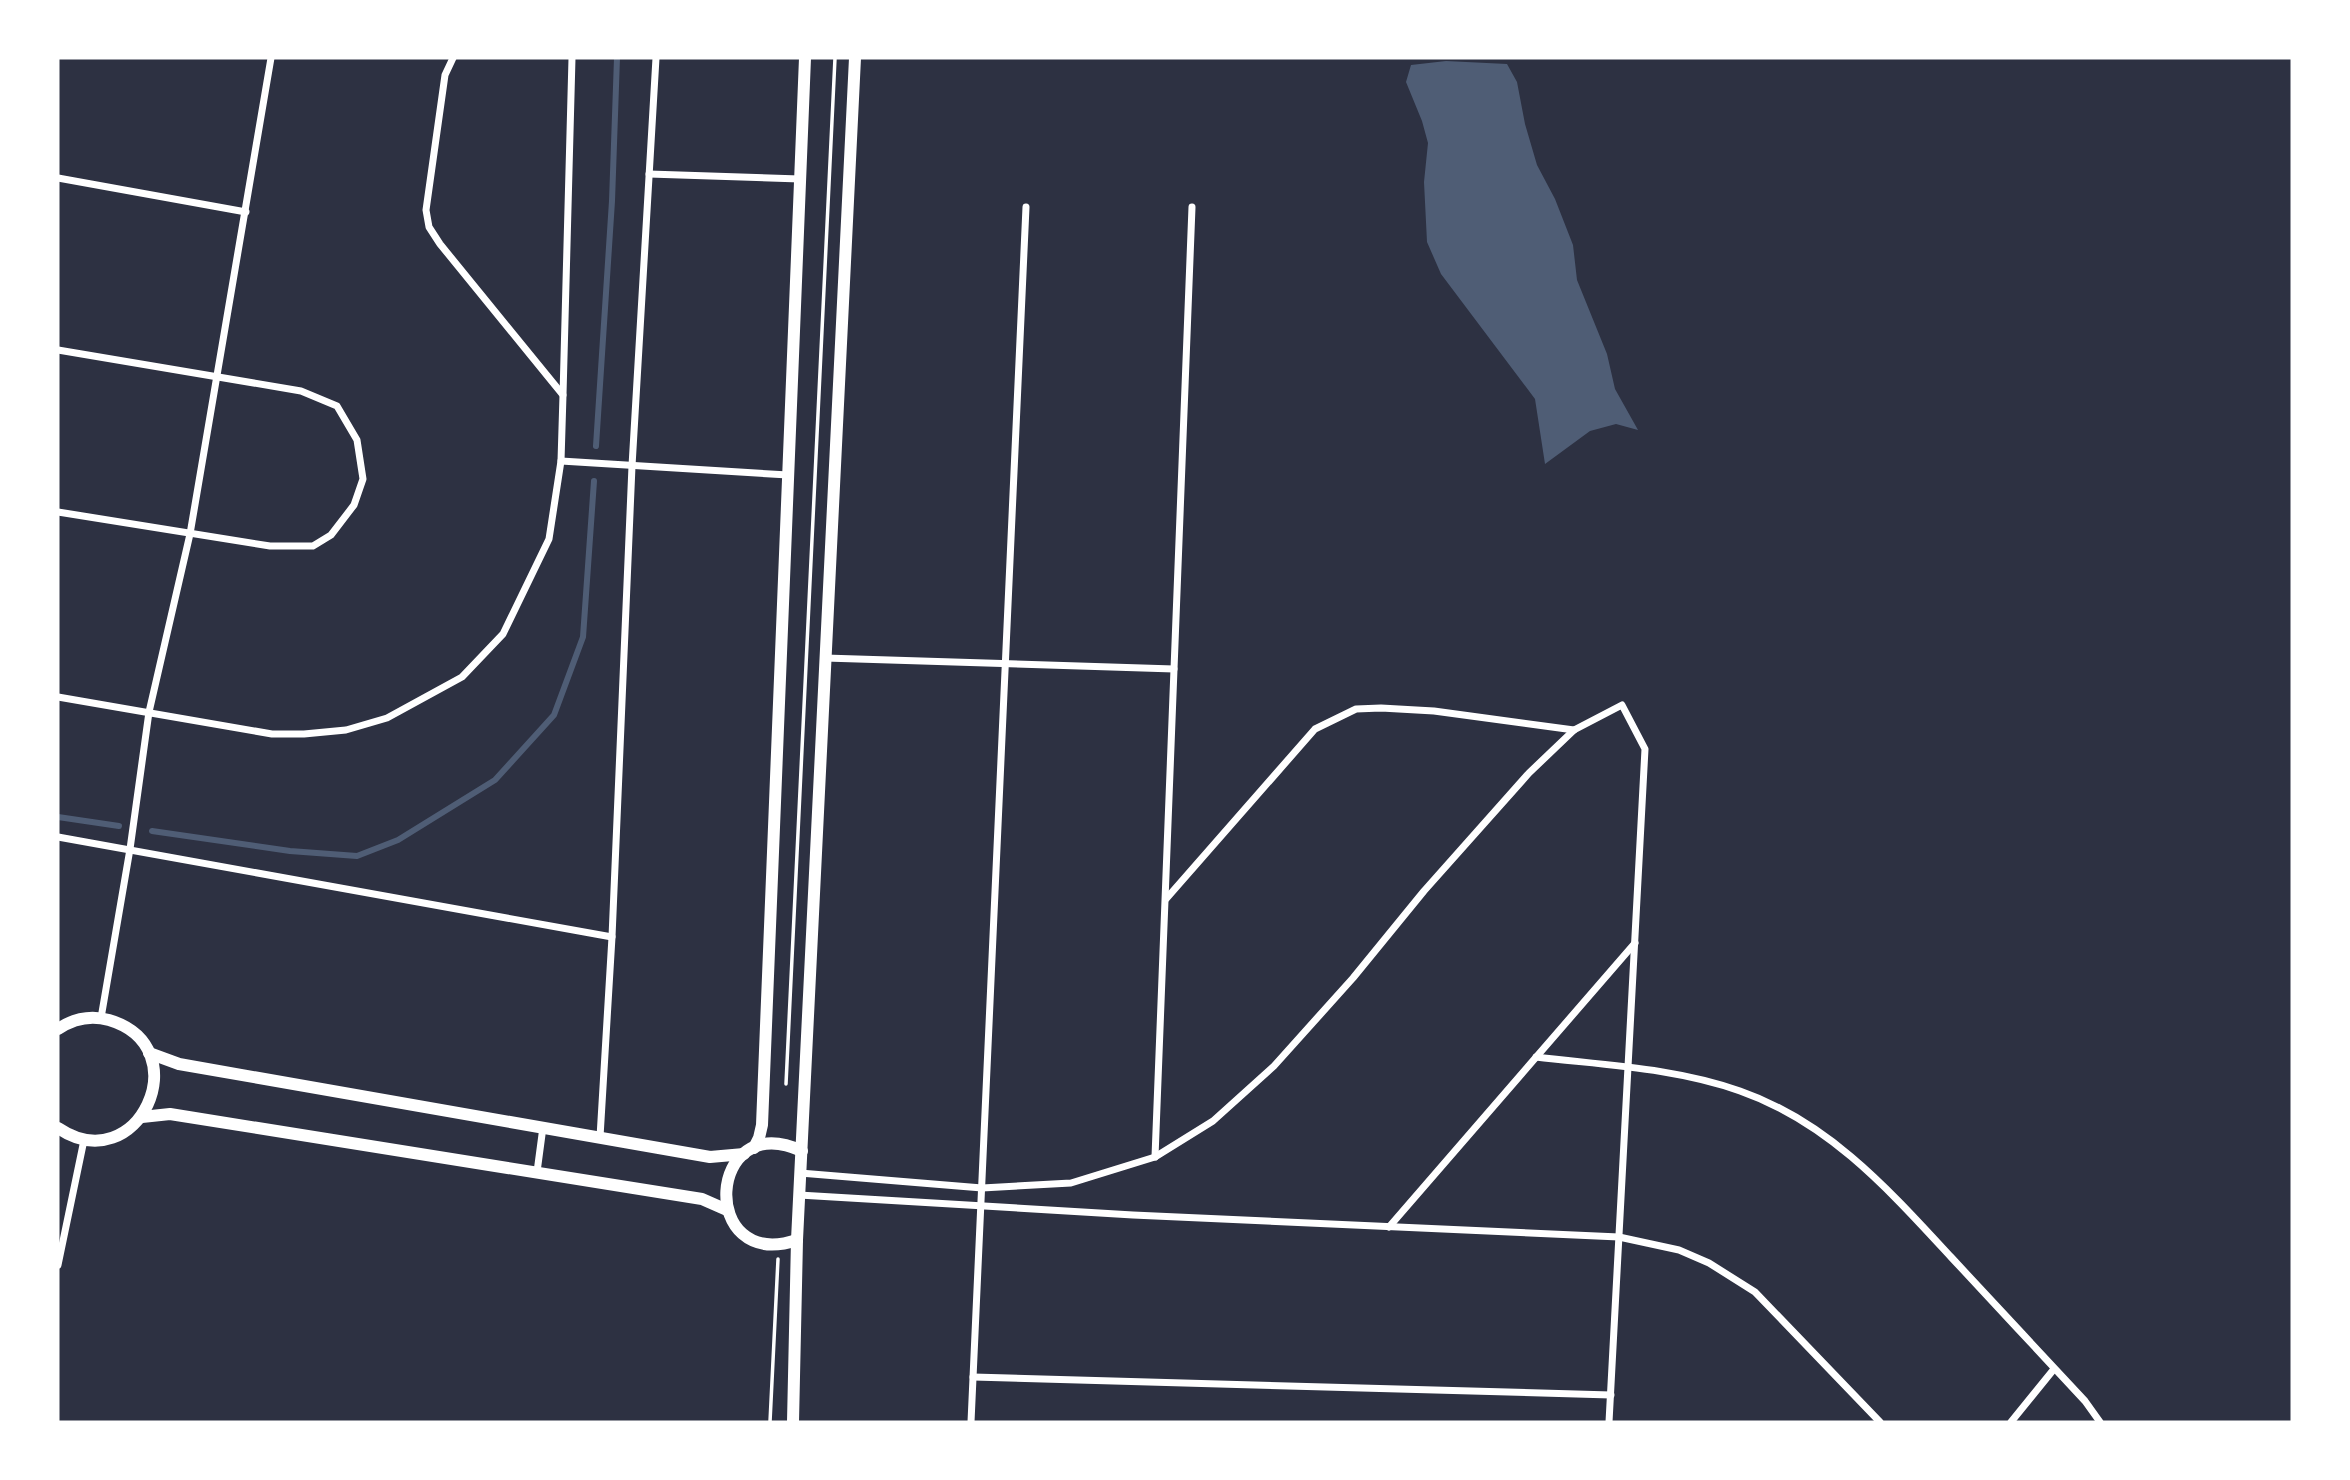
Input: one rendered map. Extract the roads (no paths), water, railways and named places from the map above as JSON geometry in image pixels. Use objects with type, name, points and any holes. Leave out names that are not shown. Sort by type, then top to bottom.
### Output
[{"type":"street","points":[[101,1018],[130,849],[149,712],[190,534],[271,58]]},
{"type":"street","points":[[453,58],[445,75],[426,210],[429,227],[563,395]]},
{"type":"street","points":[[58,697],[272,734],[346,730],[387,718],[462,677],[503,634],[549,539],[561,461],[572,58]]},
{"type":"street","points":[[600,1138],[612,937],[632,466],[656,58]]},
{"type":"street","points":[[797,1240],[778,1244],[761,1243],[740,1231],[727,1210],[725,1185],[735,1163],[759,1138],[762,1125],[805,58]]},
{"type":"street","points":[[793,1422],[800,1173],[855,58]]},
{"type":"street","points":[[649,174],[800,179]]},
{"type":"street","points":[[58,178],[246,212]]},
{"type":"street","points":[[971,1422],[1026,207]]},
{"type":"street","points":[[1155,1157],[1192,207]]},
{"type":"street","points":[[58,350],[301,391],[337,406],[357,440],[363,479],[354,505],[331,535],[313,546],[270,546],[58,512]]},
{"type":"street","points":[[561,461],[788,475]]},
{"type":"street","points":[[825,657],[1174,669]]},
{"type":"street","points":[[800,1173],[982,1188],[1071,1183],[1155,1157],[1213,1121],[1274,1066],[1529,773],[1574,730],[1622,705],[1645,749],[1609,1422]]},
{"type":"street","points":[[1166,900],[1315,729],[1356,709],[1434,711],[1574,730]]},
{"type":"street","points":[[58,837],[612,937]]},
{"type":"street","points":[[1389,1227],[1635,943]]},
{"type":"street","points":[[58,1029],[82,1018],[101,1018],[121,1024],[137,1036],[149,1053],[155,1086],[151,1102],[142,1117],[131,1128],[116,1136],[84,1140],[68,1135],[58,1128]]},
{"type":"street","points":[[149,1053],[179,1064],[710,1157],[749,1151],[766,1144],[790,1146],[802,1151]]},
{"type":"street","points":[[1536,1057],[1687,1077],[1741,1091],[1785,1111],[1829,1136],[1886,1187],[2085,1401],[2099,1422]]},
{"type":"street","points":[[142,1117],[170,1114],[537,1172],[702,1199],[727,1210]]},
{"type":"street","points":[[537,1172],[542,1128]]},
{"type":"street","points":[[58,1264],[84,1140]]},
{"type":"street","points":[[799,1195],[1619,1237],[1679,1250],[1709,1263],[1755,1292],[1880,1422]]},
{"type":"street","points":[[2011,1422],[2054,1368]]},
{"type":"street","points":[[973,1377],[1611,1395]]},
{"type":"water","points":[[1446,61],[1507,64],[1517,82],[1537,165],[1555,199],[1573,245],[1577,280],[1607,354],[1615,389],[1638,430],[1616,424],[1590,431],[1545,464],[1535,399],[1441,274],[1427,242],[1424,182],[1428,143],[1406,82],[1411,65]]},
{"type":"waterway","points":[[596,446],[612,201],[617,58]]},
{"type":"waterway","points":[[152,831],[290,851],[357,856],[398,840],[495,780],[554,715],[583,637],[594,481]]},
{"type":"waterway","points":[[58,817],[119,826]]}]
